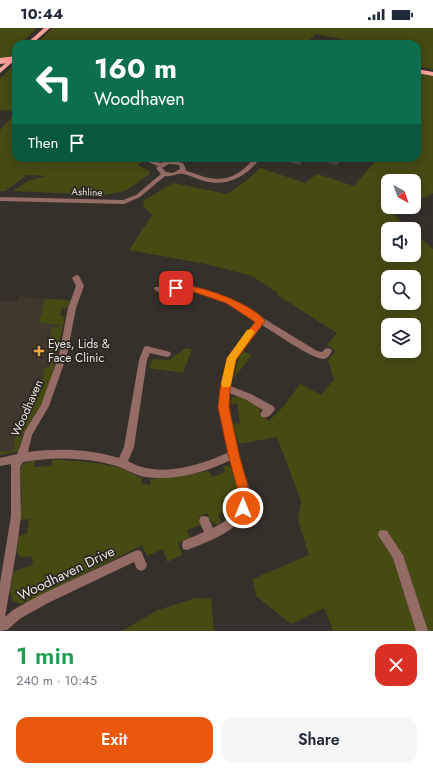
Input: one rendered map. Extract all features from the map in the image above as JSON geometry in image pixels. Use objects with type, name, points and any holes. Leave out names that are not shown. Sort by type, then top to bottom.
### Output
[{"type":"main road","points":[[34,40],[47,28]]},
{"type":"main road","points":[[0,61],[12,59]]},
{"type":"main road","points":[[0,71],[12,61]]},
{"type":"main road","points":[[421,71],[433,74]]},
{"type":"street","points":[[153,162],[161,165],[169,162],[177,162],[183,167],[181,171]]},
{"type":"street","points":[[161,165],[159,169],[164,174],[173,174],[181,171],[211,181],[225,182],[236,178],[253,162]]},
{"type":"street","name":"Ashline","points":[[0,199],[124,202],[138,196],[164,174]]},
{"type":"street","name":"Woodhaven","points":[[5,591],[16,516],[15,466],[24,450],[28,434],[45,406],[63,355],[72,308],[80,286],[76,278]]},
{"type":"street","points":[[156,289],[194,289],[212,294],[230,301],[314,353],[324,356],[328,351]]},
{"type":"street","points":[[187,545],[229,525],[243,508],[246,498],[234,454],[224,407],[225,389],[232,358],[261,321]]},
{"type":"street","points":[[122,463],[129,446],[143,360],[148,349],[167,354]]},
{"type":"street","points":[[225,389],[235,390],[250,396],[270,409],[265,414]]},
{"type":"street","points":[[0,462],[20,457],[45,454],[69,454],[95,457],[122,463],[141,472],[163,473],[180,472],[212,464],[234,454]]},
{"type":"street","points":[[204,521],[210,534]]},
{"type":"street","points":[[383,535],[398,555],[422,631]]},
{"type":"street","name":"Woodhaven Drive","points":[[0,625],[4,626],[17,614],[44,599],[137,555],[141,565]]},
{"type":"street","name":"Woodhaven Drive","points":[[0,614],[5,591]]},
{"type":"shaded area","points":[[20,296],[45,299],[40,323],[61,325],[55,352],[52,352],[50,367],[45,368],[41,386],[38,387],[34,406],[26,407],[22,428],[17,429],[13,451],[0,452],[0,301],[16,301]]},
{"type":"green space","points":[[0,28],[37,28],[24,40],[12,40],[11,56],[0,59]]},
{"type":"green space","points":[[53,28],[433,28],[433,69],[421,67],[421,40],[346,40],[316,34],[309,40],[40,40]]},
{"type":"green space","points":[[12,67],[12,112],[0,110],[0,79]]},
{"type":"green space","points":[[421,74],[433,76],[433,193],[421,199],[421,174],[381,174],[381,214],[393,214],[402,222],[381,222],[381,262],[421,262],[421,238],[433,249],[433,631],[333,631],[324,608],[291,624],[256,596],[253,579],[309,555],[298,520],[301,501],[277,437],[239,444],[233,424],[240,423],[237,403],[231,404],[232,398],[240,396],[258,405],[260,410],[259,414],[269,421],[283,407],[300,384],[321,395],[335,378],[333,377],[328,360],[335,352],[334,349],[327,345],[337,333],[277,295],[279,294],[252,276],[206,264],[129,250],[152,215],[144,207],[143,201],[173,183],[227,194],[246,181],[260,168],[305,183],[317,174],[354,186],[375,162],[421,162]]},
{"type":"green space","points":[[12,117],[12,150],[10,152],[12,153],[12,162],[142,162],[138,165],[149,171],[150,174],[125,191],[103,195],[13,191],[28,181],[46,176],[27,175],[5,191],[0,191],[0,130]]},
{"type":"green space","points":[[45,299],[70,300],[68,308],[62,308],[60,316],[65,317],[50,384],[41,404],[22,436],[18,450],[16,452],[0,455],[0,452],[13,451],[17,429],[22,428],[26,407],[34,406],[38,386],[41,386],[45,368],[50,367],[52,352],[49,352],[52,327],[60,327],[61,325],[39,323]]},
{"type":"green space","points":[[186,348],[192,349],[183,373],[149,368],[151,362],[155,359],[169,360]]},
{"type":"green space","points":[[244,351],[251,356],[234,378],[239,357]]},
{"type":"green space","points":[[52,460],[68,460],[117,467],[142,478],[141,484],[150,485],[151,479],[184,476],[208,471],[212,477],[225,472],[223,466],[229,465],[235,480],[239,500],[236,509],[229,518],[227,511],[218,515],[221,522],[217,525],[210,520],[207,513],[199,517],[200,525],[187,530],[190,538],[178,543],[182,555],[167,562],[163,549],[147,556],[142,545],[27,603],[20,604],[13,601],[10,592],[13,573],[32,565],[33,561],[31,556],[20,557],[17,553],[18,536],[27,534],[29,519],[20,520],[22,497],[20,470],[24,464],[35,461],[34,467],[51,466]]},
{"type":"green space","points":[[196,598],[211,599],[214,631],[122,631],[158,610]]},
{"type":"slow traffic","points":[[226,384],[232,358],[251,332]]},
{"type":"place","name":"Eyes, Lids & Face Clinic","points":[[39,351]]},
{"type":"route","points":[[176,288],[194,289],[212,294],[230,301],[261,321],[252,330],[232,358],[225,389],[224,407],[234,454],[246,498],[243,508]]}]
